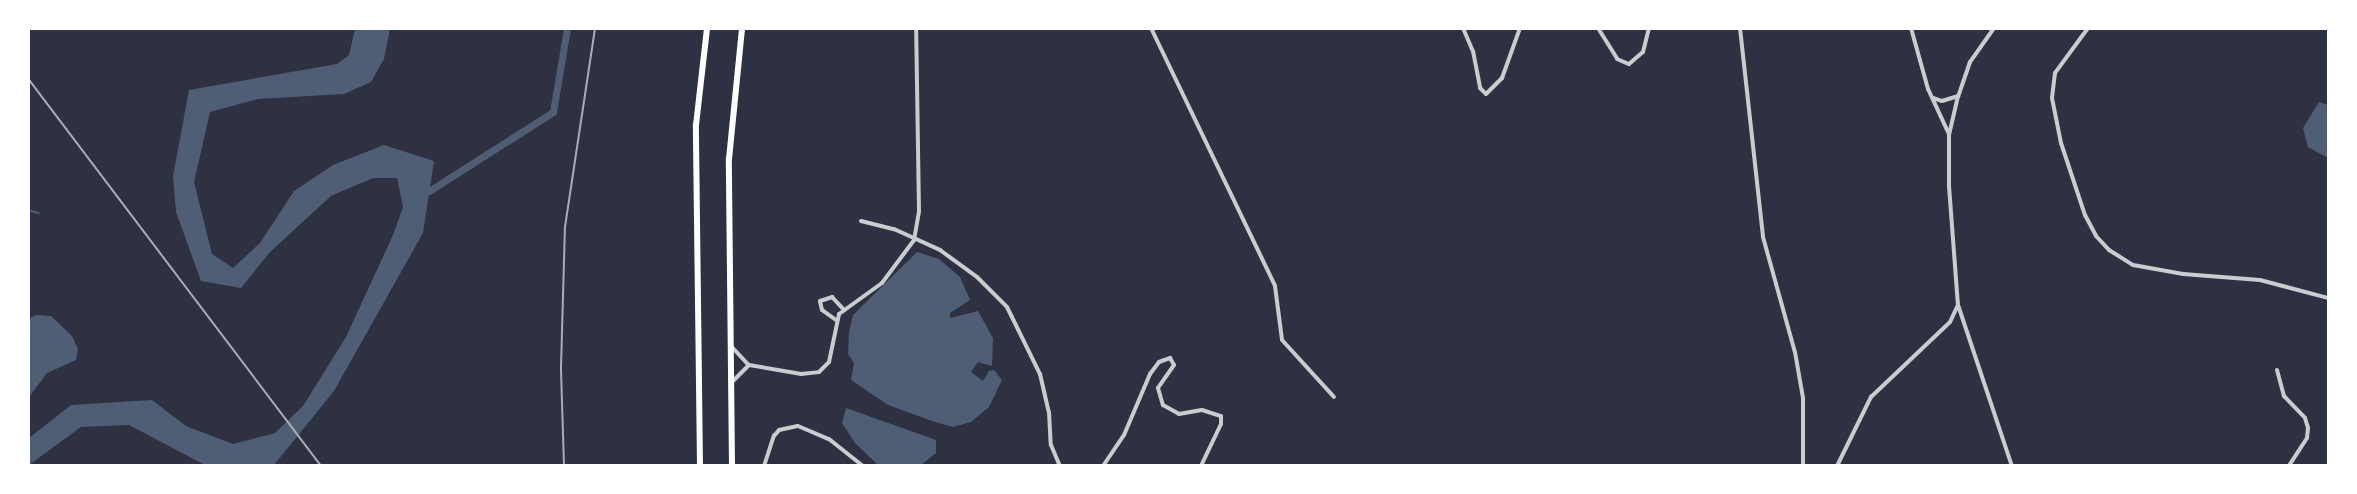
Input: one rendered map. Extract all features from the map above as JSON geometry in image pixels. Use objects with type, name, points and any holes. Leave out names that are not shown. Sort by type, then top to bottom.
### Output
[{"type":"highway","points":[[700,465],[696,125],[707,28]]},
{"type":"highway","points":[[732,465],[729,159],[742,28]]},
{"type":"street","points":[[731,346],[749,364],[801,374],[819,372],[829,362],[836,320],[844,310],[890,275],[914,240],[919,211],[916,28]]},
{"type":"street","points":[[1151,28],[1275,286],[1282,340],[1334,398]]},
{"type":"street","points":[[1463,28],[1473,51],[1480,88],[1486,94],[1502,78],[1520,28]]},
{"type":"street","points":[[1598,28],[1617,59],[1629,64],[1643,52],[1649,28]]},
{"type":"street","points":[[1740,28],[1763,237],[1795,352],[1803,398],[1803,465]]},
{"type":"street","points":[[1911,28],[1932,98],[1949,134]]},
{"type":"street","points":[[1994,28],[1970,62],[1958,96],[1949,134],[1949,186],[1958,305],[2012,465]]},
{"type":"street","points":[[2088,28],[2055,73],[2052,98],[2061,143],[2085,215],[2096,236],[2109,250],[2133,265],[2183,274],[2260,280],[2328,298]]},
{"type":"street","points":[[1932,98],[1942,101],[1958,96]]},
{"type":"street","points":[[861,221],[894,229],[958,262],[1007,307],[1040,374],[1049,412],[1051,445],[1060,465]]},
{"type":"street","points":[[836,320],[822,310],[820,301],[832,297],[844,310]]},
{"type":"street","points":[[1837,465],[1870,397],[1950,322],[1958,305]]},
{"type":"street","points":[[1103,465],[1124,435],[1150,374],[1159,362],[1170,358],[1174,365],[1158,388],[1163,405],[1179,414],[1202,410],[1221,416],[1221,424],[1201,465]]},
{"type":"street","points":[[732,382],[749,364]]},
{"type":"street","points":[[2277,370],[2284,396],[2305,418],[2308,428],[2307,438],[2289,465]]},
{"type":"street","points":[[764,465],[774,436],[779,430],[798,426],[829,439],[863,465]]},
{"type":"water","points":[[355,29],[390,29],[384,59],[371,82],[344,94],[258,99],[210,112],[194,182],[212,254],[233,268],[260,243],[294,191],[333,165],[384,145],[434,161],[423,233],[334,391],[274,465],[205,465],[129,425],[81,427],[29,465],[29,438],[71,405],[152,400],[186,426],[233,444],[275,433],[303,406],[346,337],[393,235],[403,207],[397,178],[373,178],[331,196],[270,252],[241,288],[201,281],[176,212],[173,176],[189,90],[337,64],[349,55]]},
{"type":"water","points":[[2319,102],[2328,105],[2328,158],[2308,147],[2303,128]]},
{"type":"water","points":[[917,252],[939,259],[960,277],[970,300],[950,313],[950,318],[978,311],[993,338],[992,366],[978,362],[971,372],[983,381],[989,371],[994,370],[1002,380],[989,407],[971,422],[953,427],[888,405],[851,380],[854,363],[848,354],[849,332],[853,315]]},
{"type":"water","points":[[37,315],[51,316],[72,336],[78,349],[76,360],[47,373],[29,397],[29,318]]},
{"type":"water","points":[[846,408],[936,440],[936,453],[921,465],[878,465],[855,443],[842,423]]},
{"type":"waterway","points":[[429,191],[553,112],[567,28]]},
{"type":"waterway","points":[[28,210],[39,213]]},
{"type":"railway","points":[[564,466],[561,368],[565,227],[595,28]]},
{"type":"railway","points":[[28,78],[321,466]]}]
